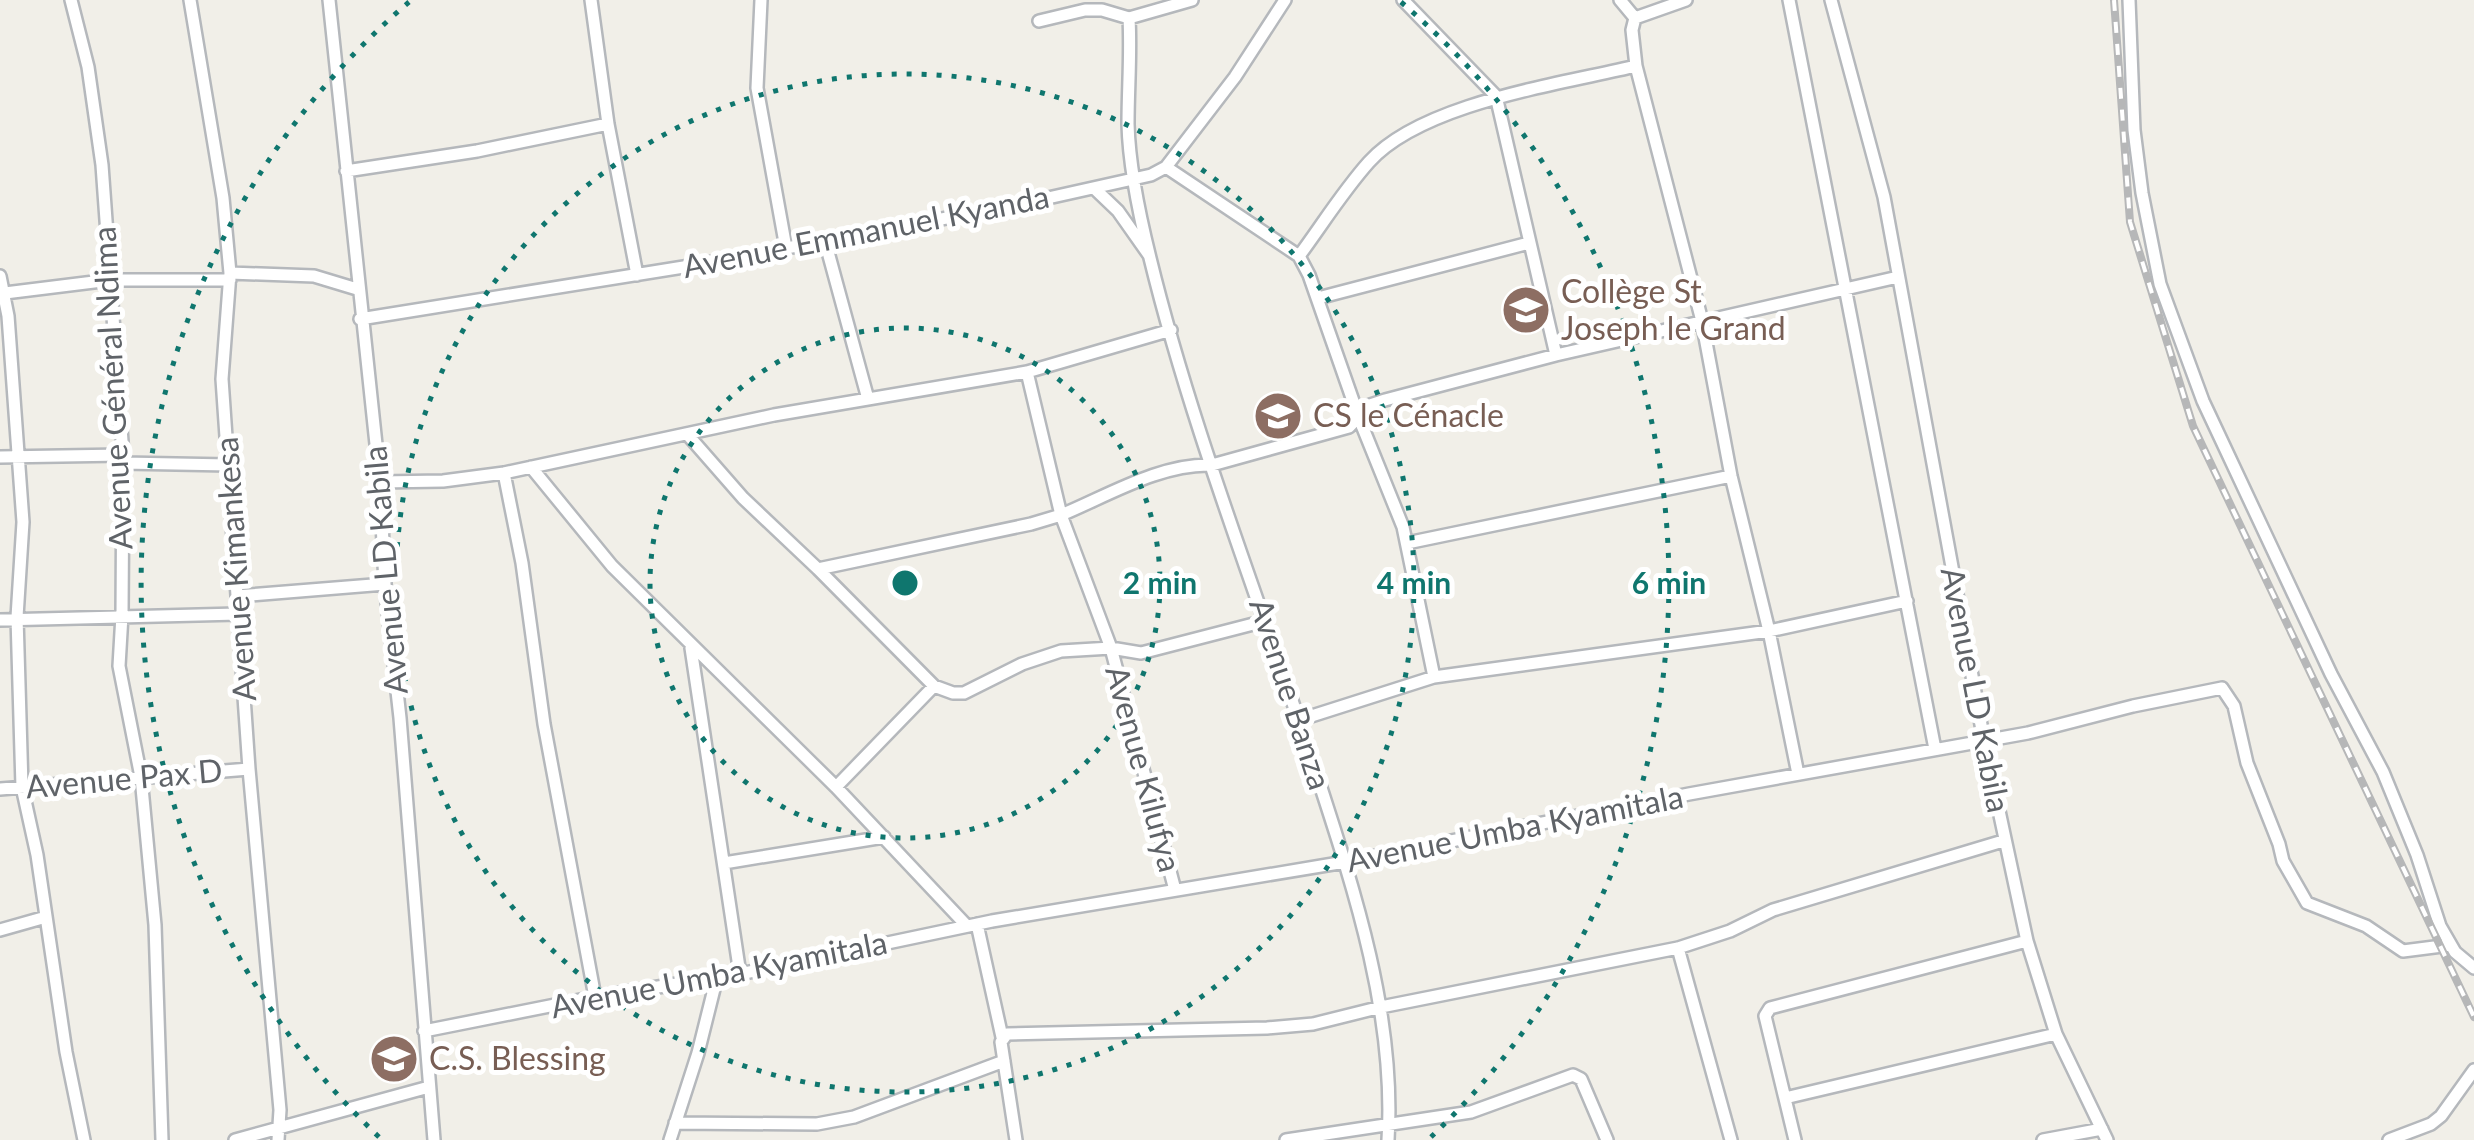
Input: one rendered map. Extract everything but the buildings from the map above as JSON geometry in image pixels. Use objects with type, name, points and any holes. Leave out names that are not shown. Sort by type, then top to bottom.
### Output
[{"type":"street","name":"Avenue Général Ndima","points":[[70,0],[88,67],[102,165],[123,459],[119,666],[141,776],[155,925],[162,1140]]},
{"type":"street","name":"Avenue Kimankesa","points":[[190,0],[223,198],[230,276],[222,379],[249,769],[280,1110],[278,1134]]},
{"type":"street","name":"Avenue LD Kabila","points":[[329,0],[380,482],[385,584],[434,1140]]},
{"type":"street","points":[[591,0],[608,124],[638,275]]},
{"type":"street","points":[[761,0],[757,88],[786,248]]},
{"type":"street","points":[[1285,0],[1235,78],[1166,167],[1299,256],[1408,543],[1434,676]]},
{"type":"street","points":[[1403,0],[1496,96],[1556,355]]},
{"type":"street","points":[[1620,0],[1635,18]]},
{"type":"street","points":[[1635,18],[1686,0]]},
{"type":"street","name":"Avenue LD Kabila","points":[[1789,0],[1935,749]]},
{"type":"street","name":"Avenue LD Kabila","points":[[1832,0],[1884,197],[2003,841],[2027,941],[2056,1034],[2104,1134]]},
{"type":"street","points":[[2130,0],[2134,130],[2160,284],[2203,402],[2331,674],[2382,772],[2417,854],[2440,926],[2450,945],[2474,968]]},
{"type":"street","points":[[1039,21],[1085,10],[1102,10],[1129,18],[1187,1]]},
{"type":"street","name":"Avenue Banza","points":[[1129,18],[1132,66],[1128,120],[1149,255],[1212,465],[1346,862],[1380,1006],[1388,1140]]},
{"type":"street","points":[[1635,18],[1632,30],[1636,66],[1702,321],[1731,476],[1769,631],[1798,774]]},
{"type":"street","points":[[1299,256],[1370,161],[1418,128],[1496,96],[1636,66]]},
{"type":"street","points":[[346,171],[477,151],[608,124]]},
{"type":"street","name":"Avenue Emmanuel Kyanda","points":[[360,319],[825,241],[1095,188],[1166,167]]},
{"type":"street","points":[[1095,188],[1111,203],[1149,255]]},
{"type":"street","points":[[825,241],[868,399]]},
{"type":"street","points":[[1318,298],[1529,243]]},
{"type":"street","points":[[4,293],[110,280],[292,273],[325,278],[357,289]]},
{"type":"street","points":[[0,276],[23,522],[17,617],[22,787],[38,855],[66,1052],[84,1140]]},
{"type":"street","points":[[818,569],[1061,515],[1170,471],[1195,464],[1212,465],[1349,427],[1370,405],[1385,400],[1556,355],[1898,277]]},
{"type":"street","points":[[380,482],[443,481],[504,472],[868,399],[1027,372],[1171,330]]},
{"type":"street","name":"Avenue Kilufya","points":[[1027,372],[1061,515],[1111,648],[1175,890]]},
{"type":"street","points":[[687,434],[743,498],[934,686],[952,693],[964,693],[1010,669],[1061,651],[1111,648],[1140,654],[1265,621]]},
{"type":"street","points":[[0,457],[228,465]]},
{"type":"street","points":[[531,467],[588,539],[692,648],[972,925],[1002,1037],[1016,1140]]},
{"type":"street","points":[[504,472],[522,563],[544,724],[595,997]]},
{"type":"street","points":[[1408,543],[1731,476]]},
{"type":"street","points":[[237,596],[385,584]]},
{"type":"street","points":[[1299,720],[1434,676],[1769,631],[1907,600]]},
{"type":"street","points":[[0,620],[238,614]]},
{"type":"street","points":[[692,648],[740,974]]},
{"type":"street","points":[[836,788],[934,686]]},
{"type":"street","name":"Avenue Umba Kyamitala","points":[[424,1031],[595,997],[740,974],[972,925],[1346,862],[1984,741],[2222,688],[2234,706],[2247,763],[2280,844],[2280,855],[2307,903],[2366,926],[2403,951],[2450,945]]},
{"type":"street","name":"Avenue Pax D","points":[[0,789],[249,769]]},
{"type":"street","points":[[724,863],[884,837]]},
{"type":"street","points":[[1002,1037],[1301,1026],[1380,1006],[1678,948],[1730,931],[1773,910],[2003,841]]},
{"type":"street","points":[[0,930],[46,917]]},
{"type":"street","points":[[1795,1140],[1765,1016],[1770,1008],[2027,941]]},
{"type":"street","points":[[1678,948],[1731,1140]]},
{"type":"street","points":[[670,1140],[717,977]]},
{"type":"street","points":[[1785,1098],[2056,1034]]},
{"type":"street","points":[[675,1122],[835,1121],[910,1098],[1004,1060]]},
{"type":"street","points":[[2388,1140],[2432,1124],[2442,1116],[2474,1070]]},
{"type":"street","points":[[1286,1140],[1470,1112],[1572,1075],[1582,1079],[1607,1140]]},
{"type":"street","points":[[235,1140],[278,1134],[429,1087]]},
{"type":"street","points":[[2044,1140],[2104,1134]]},
{"type":"railway","points":[[2114,0],[2130,222],[2193,426],[2474,1017]]},
{"type":"place","name":"Collège St Joseph le Grand","points":[[1526,310]]},
{"type":"place","name":"CS le Cénacle","points":[[1278,416]]},
{"type":"place","name":"C.S. Blessing","points":[[394,1059]]}]
